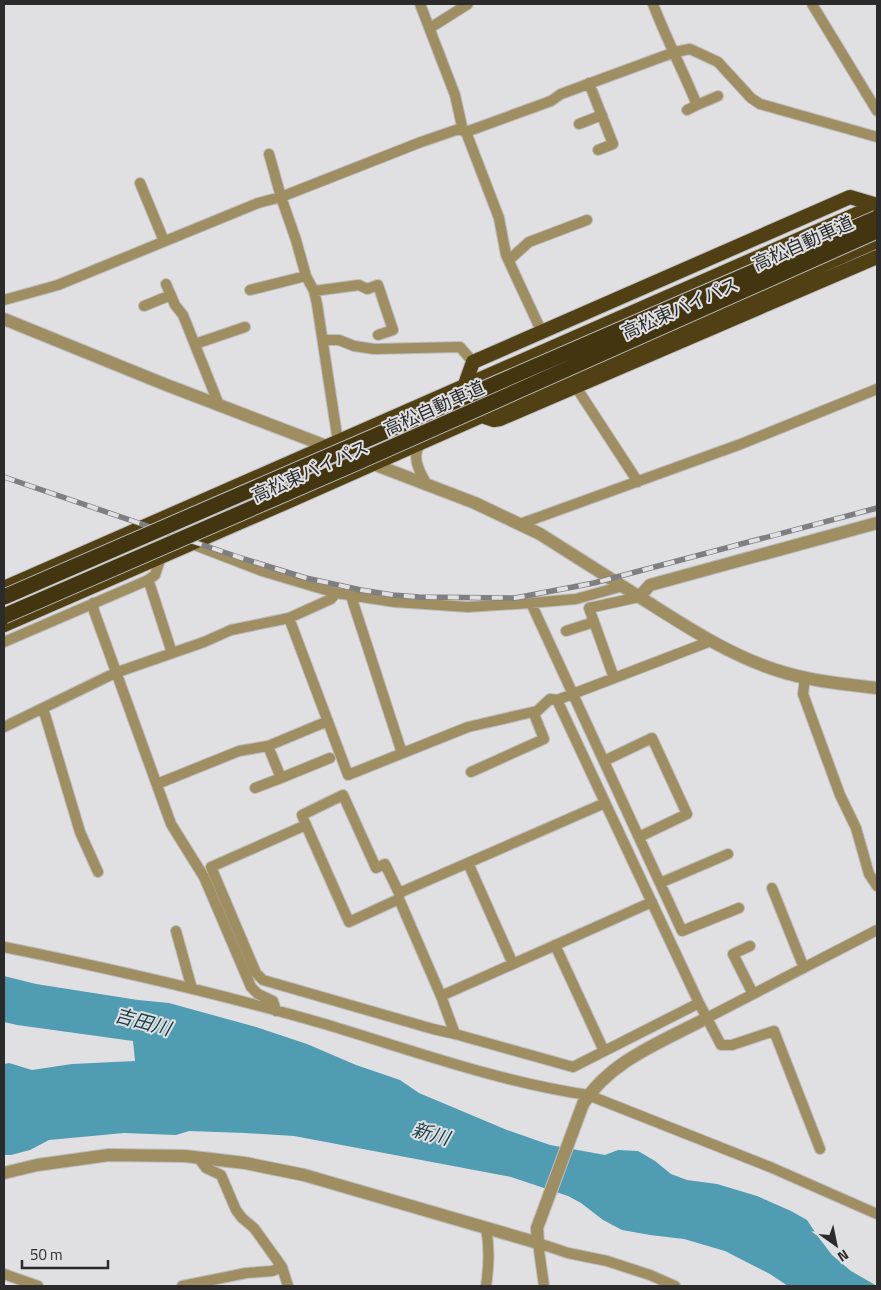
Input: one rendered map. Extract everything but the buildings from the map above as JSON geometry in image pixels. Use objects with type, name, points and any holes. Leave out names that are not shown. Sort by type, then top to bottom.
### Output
[{"type":"highway","points":[[464,387],[473,362],[850,197],[877,205]]},
{"type":"highway","name":"高松東バイパス","points":[[7,584],[464,387],[877,205]]},
{"type":"highway","name":"高松自動車道","points":[[4,597],[877,218]]},
{"type":"highway","name":"高松自動車道","points":[[4,616],[356,463],[877,231]]},
{"type":"highway","name":"高松東バイパス","points":[[4,625],[192,544],[877,241]]},
{"type":"highway","points":[[482,416],[494,420],[500,419],[877,257]]},
{"type":"highway","points":[[661,280],[668,297]]},
{"type":"street","points":[[420,4],[456,95],[464,132],[499,218],[509,260],[543,332]]},
{"type":"street","points":[[430,28],[468,4]]},
{"type":"street","points":[[654,4],[664,33],[675,52],[697,105]]},
{"type":"street","points":[[812,4],[877,111]]},
{"type":"street","points":[[4,300],[58,284],[258,203],[281,197],[421,142],[459,129],[464,132],[551,101],[561,94],[590,83],[675,52],[690,49],[718,62],[751,98],[760,104],[877,138]]},
{"type":"street","points":[[590,83],[613,144],[598,150]]},
{"type":"street","points":[[687,110],[718,96]]},
{"type":"street","points":[[578,124],[602,115]]},
{"type":"street","points":[[269,154],[306,276],[314,292],[334,420],[333,444]]},
{"type":"street","points":[[140,183],[164,241]]},
{"type":"street","points":[[509,260],[530,242],[587,220]]},
{"type":"street","points":[[250,290],[306,276]]},
{"type":"street","points":[[166,284],[175,305],[183,316],[219,405]]},
{"type":"street","points":[[314,292],[359,285],[367,289],[378,285],[393,330],[378,335]]},
{"type":"street","points":[[144,306],[170,295]]},
{"type":"street","points":[[4,319],[219,405],[333,444],[373,464],[520,524],[540,534],[711,641],[747,659],[805,678],[877,688]]},
{"type":"street","points":[[195,344],[245,327]]},
{"type":"street","points":[[323,340],[339,340],[354,346],[374,349],[460,346],[473,362]]},
{"type":"street","points":[[576,387],[638,482]]},
{"type":"street","points":[[520,524],[741,444],[877,389]]},
{"type":"street","points":[[422,442],[417,447],[416,462],[427,485]]},
{"type":"street","points":[[614,678],[589,608],[639,597],[650,585],[877,523]]},
{"type":"street","points":[[192,544],[262,571],[336,593],[395,602],[459,606],[530,603],[576,599],[623,586]]},
{"type":"street","points":[[4,642],[148,580],[155,575],[160,557]]},
{"type":"street","points":[[150,585],[172,653]]},
{"type":"street","points":[[4,727],[115,673],[230,630],[289,618],[331,599],[336,593]]},
{"type":"street","points":[[351,596],[402,753]]},
{"type":"street","points":[[93,603],[94,612],[115,673],[172,824],[204,877],[251,986],[258,994],[273,1002],[276,1011]]},
{"type":"street","points":[[530,603],[682,931],[739,908]]},
{"type":"street","points":[[289,618],[348,775],[468,727],[537,711]]},
{"type":"street","points":[[566,631],[594,622]]},
{"type":"street","points":[[471,772],[544,739],[534,714],[550,699],[557,700],[711,641]]},
{"type":"street","points":[[805,678],[803,694],[840,795],[856,828],[870,874],[877,886]]},
{"type":"street","points":[[557,700],[699,1003],[704,1020],[721,1045],[732,1045],[774,1031],[820,1149]]},
{"type":"street","points":[[43,708],[80,832],[98,872]]},
{"type":"street","points":[[156,784],[239,751],[268,746],[328,721]]},
{"type":"street","points":[[604,761],[652,738],[687,814],[639,837]]},
{"type":"street","points":[[268,746],[281,778]]},
{"type":"street","points":[[255,788],[330,758]]},
{"type":"street","points":[[455,1034],[399,896],[385,864],[376,868],[343,795],[302,815],[349,922],[399,896],[468,863],[606,803]]},
{"type":"street","points":[[306,825],[211,867],[256,973],[263,980],[432,1029],[573,1067],[699,1003]]},
{"type":"street","points":[[660,883],[728,854]]},
{"type":"street","points":[[468,863],[513,964]]},
{"type":"street","points":[[772,888],[804,968]]},
{"type":"street","points":[[440,996],[652,902]]},
{"type":"street","points":[[544,1286],[537,1228],[586,1100],[598,1083],[640,1053],[877,930]]},
{"type":"street","points":[[176,931],[192,989]]},
{"type":"street","points":[[555,945],[604,1051]]},
{"type":"street","points":[[750,946],[733,954],[753,994]]},
{"type":"street","points":[[4,947],[192,989],[276,1011],[518,1081],[560,1091],[770,1166],[877,1214]]},
{"type":"street","points":[[4,1173],[36,1165],[109,1155],[185,1156],[245,1163],[304,1175],[568,1253],[606,1261],[650,1275],[674,1286]]},
{"type":"street","points":[[198,1158],[206,1168],[220,1176],[236,1210],[254,1228],[282,1267],[288,1286]]},
{"type":"street","points":[[486,1228],[489,1240],[489,1264],[486,1286]]},
{"type":"street","points":[[182,1286],[282,1267]]},
{"type":"street","points":[[4,1274],[37,1286]]},
{"type":"water","points":[[4,976],[36,984],[169,1003],[256,1027],[307,1044],[356,1065],[400,1080],[419,1093],[507,1130],[550,1145],[605,1155],[618,1150],[638,1151],[655,1161],[671,1174],[687,1180],[717,1184],[757,1196],[807,1220],[832,1255],[851,1271],[877,1286],[788,1286],[770,1274],[725,1251],[684,1239],[622,1230],[603,1220],[581,1203],[568,1196],[511,1177],[294,1136],[189,1131],[176,1135],[124,1133],[49,1140],[30,1150],[4,1155],[4,1064],[9,1063],[32,1070],[72,1064],[135,1061],[133,1041],[4,1022]]},
{"type":"railway","points":[[4,477],[241,558],[306,578],[361,590],[419,597],[515,598],[594,583],[877,508]]},
{"type":"water label","name":"吉田川","points":[[143,1021]]},
{"type":"water label","name":"新川","points":[[431,1133]]}]
